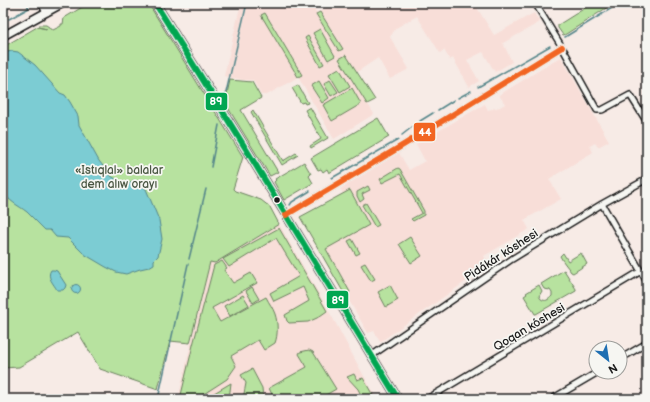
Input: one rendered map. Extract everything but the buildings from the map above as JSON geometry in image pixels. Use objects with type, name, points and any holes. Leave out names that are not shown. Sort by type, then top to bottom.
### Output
[{"type":"main road","points":[[42,3],[47,12]]},
{"type":"main road","points":[[3,36],[63,3]]},
{"type":"main road","points":[[155,3],[398,399]]},
{"type":"street","points":[[535,3],[562,47],[597,110],[602,110],[630,94],[647,122]]},
{"type":"street","points":[[286,215],[562,47]]},
{"type":"street","name":"Pidákár kóshesi","points":[[371,356],[512,259],[602,204],[647,179]]},
{"type":"street","points":[[602,204],[647,282]]},
{"type":"street","name":"Qoqan kóshesi","points":[[427,399],[641,272]]},
{"type":"street","points":[[628,354],[647,343]]},
{"type":"street","points":[[552,399],[588,378]]},
{"type":"shaded area","points":[[241,3],[311,3],[317,13],[330,6],[329,3],[474,3],[494,35],[534,13],[540,22],[503,43],[512,62],[495,72],[483,52],[467,60],[479,81],[469,87],[453,58],[450,60],[444,50],[440,53],[417,16],[396,28],[390,37],[409,69],[390,79],[378,58],[351,76],[374,114],[334,139],[298,77],[267,95],[261,95],[253,80],[243,80],[224,76]]},
{"type":"shaded area","points":[[561,57],[609,141],[598,147],[595,143],[590,146],[593,152],[549,179],[561,199],[524,220],[529,229],[484,256],[489,265],[380,342],[374,331],[368,333],[300,217],[343,193],[340,189],[399,153],[409,170],[425,161],[416,144],[485,104],[488,110],[505,104],[499,95]]},
{"type":"shaded area","points":[[279,224],[377,399],[178,399],[210,262],[215,263]]},
{"type":"green space","name":"«Istıqlal» balalar dem alıw orayı","points":[[89,3],[148,3],[243,157],[233,189],[261,200],[270,207],[279,224],[215,263],[210,262],[190,343],[170,341],[158,389],[100,369],[78,332],[19,367],[3,368],[3,47],[37,27],[47,29],[38,27],[39,25],[46,25],[53,30],[61,26],[64,18]]},
{"type":"green space","points":[[593,3],[614,3],[563,35],[558,28],[558,25]]},
{"type":"green space","points":[[320,12],[343,49],[339,51],[316,14]]},
{"type":"green space","points":[[265,13],[302,75],[298,77],[261,15]]},
{"type":"green space","points":[[320,29],[335,56],[328,60],[313,33]]},
{"type":"green space","points":[[308,36],[324,64],[320,66],[305,38]]},
{"type":"green space","points":[[346,55],[375,100],[367,104],[339,59]]},
{"type":"green space","points":[[339,68],[350,86],[340,92],[329,74]]},
{"type":"green space","points":[[230,80],[252,82],[261,98],[241,110],[278,172],[270,176],[225,103]]},
{"type":"green space","points":[[330,80],[338,92],[331,96],[324,84]]},
{"type":"green space","points":[[319,81],[329,98],[322,103],[311,86]]},
{"type":"green space","points":[[298,85],[308,103],[301,103],[292,88]]},
{"type":"green space","points":[[352,88],[361,104],[332,121],[323,105]]},
{"type":"green space","points":[[310,107],[328,138],[311,148],[310,146],[321,139],[305,110]]},
{"type":"green space","points":[[253,110],[283,161],[296,153],[298,155],[282,165],[251,112]]},
{"type":"green space","points":[[378,118],[389,137],[329,173],[327,169],[323,172],[321,169],[318,170],[311,158]]},
{"type":"green space","points":[[304,162],[311,174],[309,176],[313,183],[284,200],[274,182],[276,180],[275,179]]},
{"type":"green space","points":[[398,168],[424,211],[424,215],[413,221],[411,219],[422,213],[400,174],[382,183],[380,179]]},
{"type":"green space","points":[[368,186],[370,190],[362,194],[364,199],[360,202],[357,192]]},
{"type":"green space","points":[[350,190],[369,225],[326,249],[350,292],[345,295],[300,217]]},
{"type":"green space","points":[[366,203],[379,225],[375,227],[362,205]]},
{"type":"green space","points":[[279,228],[327,311],[308,322],[289,323],[285,315],[309,301],[303,287],[274,301],[270,293],[299,276],[276,238],[229,267],[223,259]]},
{"type":"green space","points":[[410,237],[422,256],[411,263],[399,244]]},
{"type":"green space","points":[[352,239],[360,253],[356,255],[348,241]]},
{"type":"green space","points":[[563,253],[568,261],[581,253],[587,264],[573,273],[560,256]]},
{"type":"green space","points":[[222,261],[227,268],[224,270],[233,283],[251,273],[257,283],[212,308],[220,322],[266,297],[276,318],[276,340],[275,343],[264,350],[258,340],[231,356],[236,366],[227,379],[196,399],[180,399],[214,265]]},
{"type":"green space","points":[[365,263],[375,279],[371,281],[361,265]]},
{"type":"green space","points":[[564,270],[576,291],[535,314],[524,296],[527,294],[526,293],[539,285],[542,291],[539,296],[543,300],[548,299],[552,296],[552,293],[550,290],[544,289],[541,284]]},
{"type":"green space","points":[[390,285],[398,300],[386,307],[378,292]]},
{"type":"green space","points":[[252,287],[259,299],[253,303],[246,291]]},
{"type":"green space","points":[[243,295],[249,305],[230,316],[224,306]]},
{"type":"green space","points":[[309,350],[313,352],[336,389],[324,396],[325,399],[274,399],[269,388],[307,367],[299,354],[300,352]]},
{"type":"green space","points":[[252,369],[262,388],[263,399],[243,399],[246,383],[241,375]]},
{"type":"green space","points":[[354,374],[357,380],[363,378],[375,399],[363,399],[358,389],[347,377]]},
{"type":"green space","points":[[231,383],[229,399],[204,399]]},
{"type":"water","points":[[12,51],[18,52],[35,65],[60,93],[65,95],[78,116],[79,125],[99,161],[111,176],[124,184],[129,184],[134,180],[146,189],[159,220],[162,239],[158,256],[154,260],[154,264],[126,274],[116,272],[84,254],[68,238],[56,237],[50,230],[45,230],[27,212],[5,195],[3,191],[3,53]]},
{"type":"water","points":[[51,270],[57,271],[66,285],[63,290],[57,290],[52,283],[49,275]]},
{"type":"water","points":[[76,284],[81,289],[76,294],[71,289]]},
{"type":"waterway","points":[[9,19],[29,8],[26,3]]},
{"type":"waterway","points":[[224,101],[247,3]]},
{"type":"waterway","points":[[565,37],[620,3]]},
{"type":"waterway","points":[[478,87],[550,46]]},
{"type":"waterway","points":[[458,98],[471,91]]},
{"type":"waterway","points":[[438,110],[454,100]]},
{"type":"waterway","points":[[420,121],[433,113]]},
{"type":"waterway","points":[[402,135],[416,124]]},
{"type":"waterway","points":[[211,167],[219,125]]},
{"type":"waterway","points":[[332,178],[398,140]]},
{"type":"waterway","points":[[189,259],[206,189]]},
{"type":"waterway","points":[[290,205],[292,202],[310,191]]},
{"type":"waterway","points":[[158,399],[188,264]]},
{"type":"transit line","name":"89","points":[[155,3],[246,149],[398,399]]},
{"type":"transit line","name":"44","points":[[286,215],[405,144],[562,47]]}]
